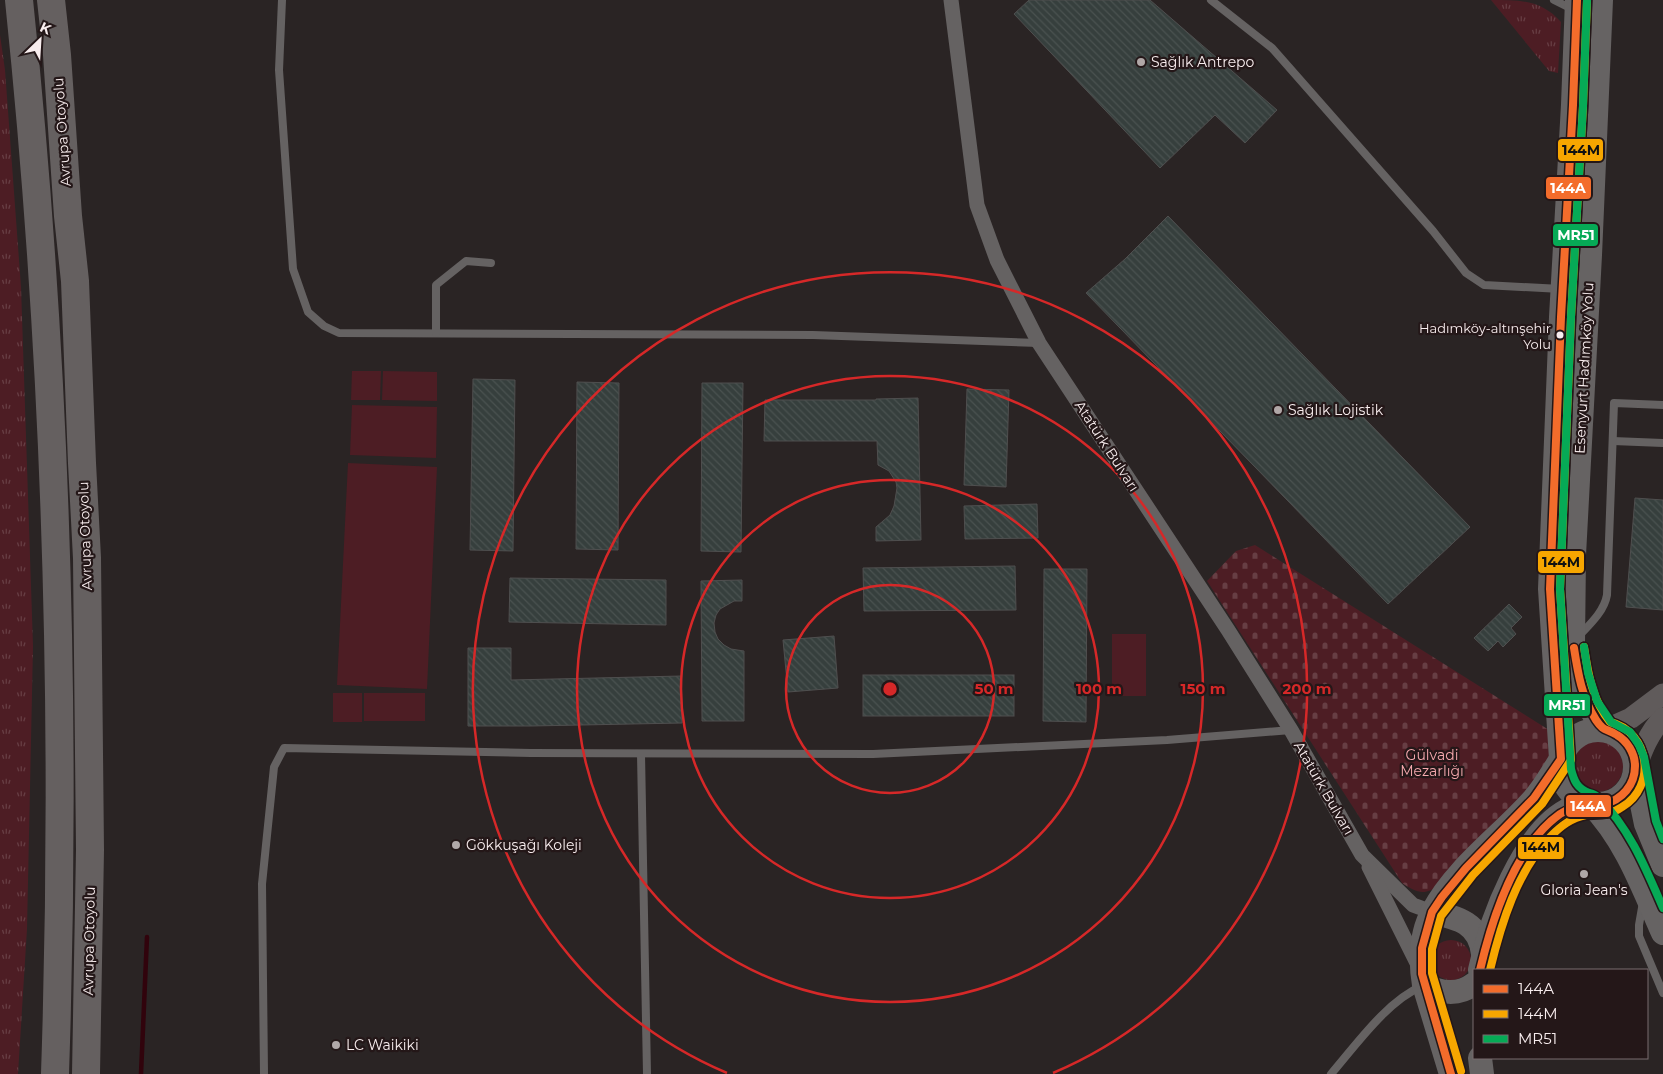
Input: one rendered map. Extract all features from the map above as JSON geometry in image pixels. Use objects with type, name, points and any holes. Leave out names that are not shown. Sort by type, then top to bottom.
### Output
[{"type":"highway","points":[[19,0],[34,164],[48,361],[57,597],[59,813],[55,1074]]},
{"type":"highway","name":"Avrupa Otoyolu","points":[[51,0],[75,281],[87,558],[90,868],[86,1074]]},
{"type":"main road","name":"Esenyurt Hadımköy Yolu","points":[[1602,0],[1574,555],[1573,642],[1578,675],[1588,705],[1604,730]]},
{"type":"main road","name":"Esenyurt Hadımköy Yolu","points":[[1561,759],[1550,589],[1576,6]]},
{"type":"main road","points":[[1663,865],[1646,824],[1634,759],[1630,748],[1624,740],[1604,730],[1592,730],[1582,733],[1572,740],[1565,749],[1561,759],[1564,783],[1580,800],[1591,804],[1622,844],[1663,933]]},
{"type":"main road","name":"Atatürk Bulvarı","points":[[1451,1074],[1423,980],[1422,948],[1432,912],[1466,868],[1534,798],[1561,759]]},
{"type":"main road","points":[[1482,962],[1494,922],[1514,875],[1529,849],[1547,826],[1572,808],[1591,804],[1604,804],[1616,800],[1625,793],[1632,782],[1635,770]]},
{"type":"main road","points":[[1432,912],[1456,918],[1470,926],[1479,936],[1482,962]]},
{"type":"main road","points":[[1423,980],[1436,991],[1450,993],[1464,990],[1473,985]]},
{"type":"main road","points":[[1480,1059],[1482,1074]]},
{"type":"street","name":"Atatürk Bulvarı","points":[[951,0],[977,205],[997,260],[1039,343],[1228,630],[1291,730],[1362,855],[1423,980]]},
{"type":"street","points":[[1604,730],[1631,718],[1663,694]]},
{"type":"street","points":[[1635,770],[1647,741],[1663,718]]},
{"type":"street","name":"Atatürk Bulvarı","points":[[1362,855],[1413,905],[1432,912]]},
{"type":"lane","points":[[282,0],[279,70],[293,269],[308,312],[324,326],[339,333],[813,335],[1039,343]]},
{"type":"lane","points":[[1210,0],[1272,48],[1433,231],[1466,273],[1484,285],[1563,290]]},
{"type":"lane","points":[[1554,0],[1576,6]]},
{"type":"lane","points":[[436,333],[436,285],[466,261],[491,262]]},
{"type":"lane","points":[[1573,642],[1596,617],[1606,601],[1614,403],[1663,405]]},
{"type":"lane","points":[[1612,441],[1663,444]]},
{"type":"lane","points":[[264,1074],[262,884],[274,766],[284,748],[531,754],[873,754],[1167,740],[1291,730]]},
{"type":"lane","points":[[641,754],[647,1074]]},
{"type":"lane","points":[[1645,892],[1640,919],[1640,936],[1663,993]]},
{"type":"lane","points":[[1331,1074],[1390,1008],[1423,980]]},
{"type":"green space","points":[[1491,0],[1512,0],[1538,5],[1546,9],[1561,22],[1558,73],[1549,71]]},
{"type":"green space","points":[[0,35],[5,70],[21,287],[33,646],[27,929],[18,1074],[0,1074]]},
{"type":"green space","points":[[352,371],[381,371],[380,400],[351,400]]},
{"type":"green space","points":[[383,371],[437,372],[437,401],[382,400]]},
{"type":"green space","points":[[352,405],[437,407],[436,458],[350,455]]},
{"type":"green space","points":[[348,463],[437,467],[427,689],[337,685]]},
{"type":"green space","name":"Gülvadi Mezarlığı","points":[[1255,545],[1549,730],[1549,756],[1543,772],[1440,885],[1429,891],[1416,891],[1402,883],[1207,581],[1236,551]]},
{"type":"green space","points":[[1112,634],[1146,634],[1146,696],[1112,696]]},
{"type":"green space","points":[[333,693],[362,693],[362,722],[333,722]]},
{"type":"green space","points":[[364,693],[425,693],[425,721],[364,721]]},
{"type":"green space","points":[[1592,740],[1602,740],[1616,747],[1623,761],[1623,771],[1616,785],[1602,792],[1592,792],[1582,788],[1575,781],[1571,771],[1571,761],[1575,751],[1582,744]]},
{"type":"green space","points":[[1447,940],[1455,940],[1462,943],[1468,949],[1471,960],[1468,971],[1462,977],[1455,980],[1447,980],[1440,977],[1434,971],[1431,964],[1431,956],[1434,949],[1440,943]]},
{"type":"building","name":"Sağlık Antrepo","points":[[1029,0],[1150,0],[1277,110],[1245,143],[1215,115],[1160,168],[1014,14]]},
{"type":"building","name":"Sağlık Lojistik","points":[[1168,216],[1470,527],[1388,604],[1086,293],[1125,259]]},
{"type":"building","points":[[473,379],[515,380],[513,551],[470,550]]},
{"type":"building","points":[[577,382],[619,383],[618,550],[576,549]]},
{"type":"building","points":[[702,383],[743,383],[741,552],[701,551]]},
{"type":"building","points":[[967,389],[1009,390],[1006,487],[964,485]]},
{"type":"building","points":[[918,398],[921,540],[876,541],[876,527],[890,515],[894,506],[897,488],[896,482],[889,471],[878,465],[877,441],[764,441],[765,400]]},
{"type":"building","points":[[1635,498],[1663,500],[1663,610],[1626,607]]},
{"type":"building","points":[[1037,504],[1038,538],[965,539],[964,506]]},
{"type":"building","points":[[1015,566],[1016,610],[864,611],[863,568]]},
{"type":"building","points":[[1044,569],[1087,569],[1086,722],[1043,721]]},
{"type":"building","points":[[510,578],[666,580],[666,625],[509,622]]},
{"type":"building","points":[[742,580],[742,601],[734,601],[720,609],[714,623],[718,639],[724,645],[731,649],[744,651],[744,721],[702,721],[701,581]]},
{"type":"building","points":[[1509,604],[1522,617],[1511,628],[1516,634],[1503,647],[1498,641],[1488,651],[1474,638]]},
{"type":"building","points":[[834,636],[838,688],[788,692],[783,640]]},
{"type":"building","points":[[468,648],[511,648],[511,680],[681,676],[682,723],[468,726]]},
{"type":"building","points":[[863,675],[1014,675],[1014,716],[863,716]]},
{"type":"waterway","points":[[141,1074],[147,937]]},
{"type":"transit line","name":"144A","points":[[1451,1074],[1422,974],[1422,948],[1432,912],[1466,868],[1534,798],[1561,759],[1550,589],[1577,0]]},
{"type":"transit line","name":"144M","points":[[1461,1071],[1432,973],[1432,949],[1441,916],[1473,875],[1542,804],[1571,760],[1560,589],[1587,0]]},
{"type":"transit line","name":"MR51","points":[[1587,0],[1560,589],[1571,769],[1579,786],[1598,797],[1620,823],[1636,850],[1663,908]]},
{"type":"transit line","name":"144M","points":[[1490,969],[1499,935],[1512,899],[1529,865],[1539,850],[1559,829],[1576,818],[1618,810],[1633,798],[1641,786],[1644,774],[1644,760],[1641,748],[1634,737],[1623,728],[1610,722],[1604,714],[1592,686],[1584,647]]},
{"type":"transit line","name":"MR51","points":[[1584,647],[1588,673],[1597,701],[1611,722],[1630,732],[1639,745],[1644,757],[1656,821],[1663,839]]},
{"type":"transit line","name":"144A","points":[[1480,969],[1499,907],[1518,864],[1530,845],[1544,828],[1560,814],[1576,808],[1610,802],[1622,795],[1633,779],[1635,761],[1627,744],[1621,738],[1603,728],[1591,712],[1581,686],[1574,648]]},
{"type":"place","name":"Sağlık Antrepo","points":[[1141,62]]},
{"type":"place","name":"Hadımköy-altınşehir Yolu","points":[[1560,335]]},
{"type":"place","name":"Sağlık Lojistik","points":[[1278,410]]},
{"type":"place","name":"Gökkuşağı Koleji","points":[[456,845]]},
{"type":"place","name":"Gloria Jean's","points":[[1584,874]]},
{"type":"place","name":"LC Waikiki","points":[[336,1045]]}]
